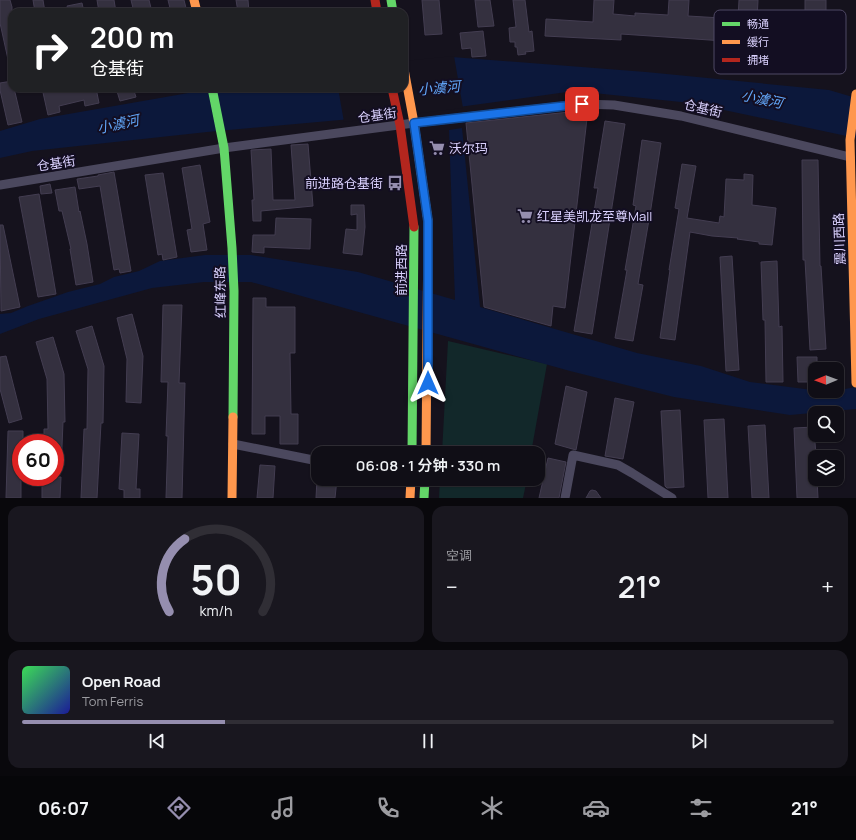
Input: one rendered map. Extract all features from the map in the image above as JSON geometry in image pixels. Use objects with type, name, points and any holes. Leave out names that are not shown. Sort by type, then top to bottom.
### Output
[{"type":"main road","name":"前进西路","points":[[408,91],[428,221],[426,446]]},
{"type":"main road","name":"红峰东路","points":[[213,92],[224,148],[232,248],[234,291],[232,498]]},
{"type":"main road","name":"前进西路","points":[[393,92],[399,120],[414,222],[412,446]]},
{"type":"main road","name":"震川西路","points":[[856,95],[850,140],[856,383]]},
{"type":"main road","points":[[410,486],[410,498]]},
{"type":"main road","points":[[424,498],[425,486]]},
{"type":"street","name":"仓基街","points":[[0,185],[399,120],[582,104],[614,105],[681,116],[850,157]]},
{"type":"street","points":[[233,444],[311,460]]},
{"type":"street","points":[[565,498],[573,456],[618,465],[672,498]]},
{"type":"green space","points":[[448,341],[547,364],[532,446],[442,446]]},
{"type":"green space","points":[[440,486],[526,486],[523,498],[439,498]]},
{"type":"water","name":"小澞河","points":[[452,57],[646,72],[829,90],[856,98],[856,138],[691,103],[574,91],[459,107],[351,119],[207,132],[32,151],[0,158],[0,131],[40,119],[194,92],[408,92],[408,85]]},
{"type":"water","points":[[462,128],[480,307],[637,353],[701,366],[750,382],[808,389],[808,398],[844,398],[844,389],[856,387],[856,409],[844,410],[844,406],[808,406],[808,413],[790,415],[674,397],[570,371],[251,282],[204,282],[152,288],[39,319],[0,334],[0,314],[11,313],[68,292],[100,284],[114,277],[139,271],[160,261],[205,255],[251,255],[358,272],[455,300],[449,130]]},
{"type":"pier","points":[[454,56],[463,108],[344,122],[339,92],[408,92],[408,61]]},
{"type":"building","points":[[0,0],[10,0],[12,8],[8,8],[8,59],[0,23]]},
{"type":"building","points":[[33,0],[43,0],[44,8],[34,8]]},
{"type":"building","points":[[97,0],[114,0],[115,8],[98,8]]},
{"type":"building","points":[[131,0],[149,0],[151,8],[133,8]]},
{"type":"building","points":[[168,0],[184,0],[186,8],[170,8]]},
{"type":"building","points":[[236,0],[248,0],[249,8],[237,8]]},
{"type":"building","points":[[422,0],[439,0],[442,34],[425,35]]},
{"type":"building","points":[[475,0],[490,0],[494,26],[478,27]]},
{"type":"building","points":[[513,0],[525,0],[529,32],[532,31],[534,51],[525,52],[526,54],[518,55],[515,42],[510,42],[509,28],[516,27]]},
{"type":"building","points":[[594,0],[614,0],[613,14],[635,16],[635,13],[668,15],[669,0],[689,0],[688,16],[714,18],[714,40],[621,34],[621,40],[545,36],[546,19],[593,22]]},
{"type":"building","points":[[739,0],[758,0],[758,10],[738,10]]},
{"type":"building","points":[[805,0],[826,0],[826,10],[805,10]]},
{"type":"building","points":[[82,3],[83,8],[68,8],[67,6]]},
{"type":"building","points":[[483,31],[486,56],[472,57],[471,48],[462,49],[460,33]]},
{"type":"building","points":[[8,82],[8,92],[15,92],[22,122],[8,125],[0,90],[0,83]]},
{"type":"building","points":[[43,92],[97,92],[99,103],[85,106],[84,100],[59,106],[60,112],[48,115]]},
{"type":"building","points":[[117,92],[134,92],[136,97],[120,101]]},
{"type":"building","name":"红星美凯龙至尊Mall","points":[[588,110],[565,308],[553,306],[551,326],[484,307],[466,123]]},
{"type":"building","points":[[605,121],[625,124],[592,334],[574,331],[598,188],[594,188]]},
{"type":"building","points":[[642,140],[661,143],[638,284],[643,285],[633,341],[615,338],[636,206],[633,205]]},
{"type":"building","points":[[308,144],[313,206],[261,211],[261,221],[253,221],[252,200],[254,200],[251,150],[271,149],[273,200],[295,200],[291,145]]},
{"type":"building","points":[[802,160],[818,160],[820,266],[826,349],[810,350],[805,260],[803,260]]},
{"type":"building","points":[[682,164],[696,166],[687,218],[719,223],[720,216],[724,217],[726,179],[744,180],[744,174],[753,175],[752,205],[776,208],[772,245],[759,244],[759,242],[737,239],[738,238],[712,236],[690,232],[675,340],[660,338],[679,209],[675,208]]},
{"type":"building","points":[[200,165],[210,222],[203,224],[207,250],[191,252],[187,230],[192,229],[182,168]]},
{"type":"building","points":[[114,172],[131,271],[120,273],[119,269],[114,270],[100,186],[79,189],[77,179]]},
{"type":"building","points":[[163,173],[177,257],[163,260],[162,254],[158,255],[145,175]]},
{"type":"building","points":[[50,184],[52,193],[41,194],[40,186]]},
{"type":"building","points":[[75,187],[93,282],[76,285],[71,249],[62,211],[59,211],[55,190]]},
{"type":"building","points":[[39,194],[56,294],[38,297],[19,197]]},
{"type":"building","points":[[351,205],[364,205],[365,227],[362,255],[343,253],[346,229],[357,230],[357,214],[351,215]]},
{"type":"building","points":[[276,218],[311,219],[310,249],[264,247],[264,253],[252,252],[253,235],[275,235]]},
{"type":"building","points":[[0,225],[3,225],[20,307],[1,311]]},
{"type":"building","points":[[732,256],[739,370],[726,371],[720,257]]},
{"type":"building","points":[[777,261],[779,327],[782,326],[783,382],[766,382],[765,320],[763,320],[761,262]]},
{"type":"building","points":[[253,298],[266,298],[266,307],[295,307],[295,353],[290,353],[291,414],[298,414],[298,444],[280,444],[280,416],[265,416],[265,434],[252,434]]},
{"type":"building","points":[[163,305],[182,305],[179,383],[185,383],[182,498],[166,498],[168,382],[161,382]]},
{"type":"building","points":[[132,314],[143,356],[141,403],[126,402],[127,359],[117,318]]},
{"type":"building","points":[[92,326],[104,366],[103,423],[101,423],[97,498],[81,498],[84,429],[87,429],[88,369],[76,331]]},
{"type":"building","points":[[53,337],[64,374],[65,422],[63,422],[63,434],[44,434],[44,429],[48,429],[47,379],[36,342]]},
{"type":"building","points":[[6,356],[22,419],[9,423],[0,389],[0,357]]},
{"type":"building","points":[[797,357],[817,357],[817,362],[808,362],[808,382],[798,382]]},
{"type":"building","points":[[566,386],[587,392],[576,450],[555,444]]},
{"type":"building","points":[[615,398],[634,402],[623,459],[605,456]]},
{"type":"building","points":[[680,410],[684,487],[667,488],[665,486],[661,411]]},
{"type":"building","points":[[724,419],[728,498],[708,498],[704,420]]},
{"type":"building","points":[[765,425],[769,498],[752,498],[748,426]]},
{"type":"building","points":[[808,427],[808,442],[815,442],[816,450],[808,450],[808,486],[817,486],[818,498],[797,498],[794,428]]},
{"type":"building","points":[[8,431],[23,431],[23,434],[12,434],[12,486],[21,486],[21,498],[6,498]]},
{"type":"building","points":[[122,433],[139,434],[136,489],[140,489],[140,498],[124,498],[124,490],[119,489]]},
{"type":"building","points":[[548,458],[566,462],[559,498],[539,498],[542,486],[545,486],[545,471]]},
{"type":"building","points":[[260,465],[275,466],[273,498],[257,498]]},
{"type":"building","points":[[42,486],[61,486],[60,498],[42,498]]},
{"type":"building","points":[[317,486],[336,486],[335,498],[316,498]]},
{"type":"building","points":[[592,490],[596,491],[601,498],[586,498]]},
{"type":"traffic: fast","points":[[391,0],[392,8]]},
{"type":"traffic: fast","points":[[213,92],[224,148],[232,248],[234,291],[233,417]]},
{"type":"traffic: fast","points":[[412,446],[414,227]]},
{"type":"traffic: fast","points":[[424,498],[425,486]]},
{"type":"traffic: slow","points":[[194,0],[196,8]]},
{"type":"traffic: slow","points":[[408,91],[428,221],[426,446]]},
{"type":"traffic: slow","points":[[856,94],[850,140],[856,383]]},
{"type":"traffic: slow","points":[[232,498],[233,417]]},
{"type":"traffic: slow","points":[[410,498],[411,486]]},
{"type":"traffic: jam","points":[[375,0],[376,8]]},
{"type":"traffic: jam","points":[[393,92],[400,125],[414,227]]},
{"type":"place","name":"沃尔玛","points":[[437,148]]},
{"type":"place","name":"前进路仓基街","points":[[395,183]]},
{"type":"place","name":"红星美凯龙至尊Mall","points":[[525,216]]},
{"type":"route","points":[[428,383],[428,221],[414,123],[582,104]]}]
